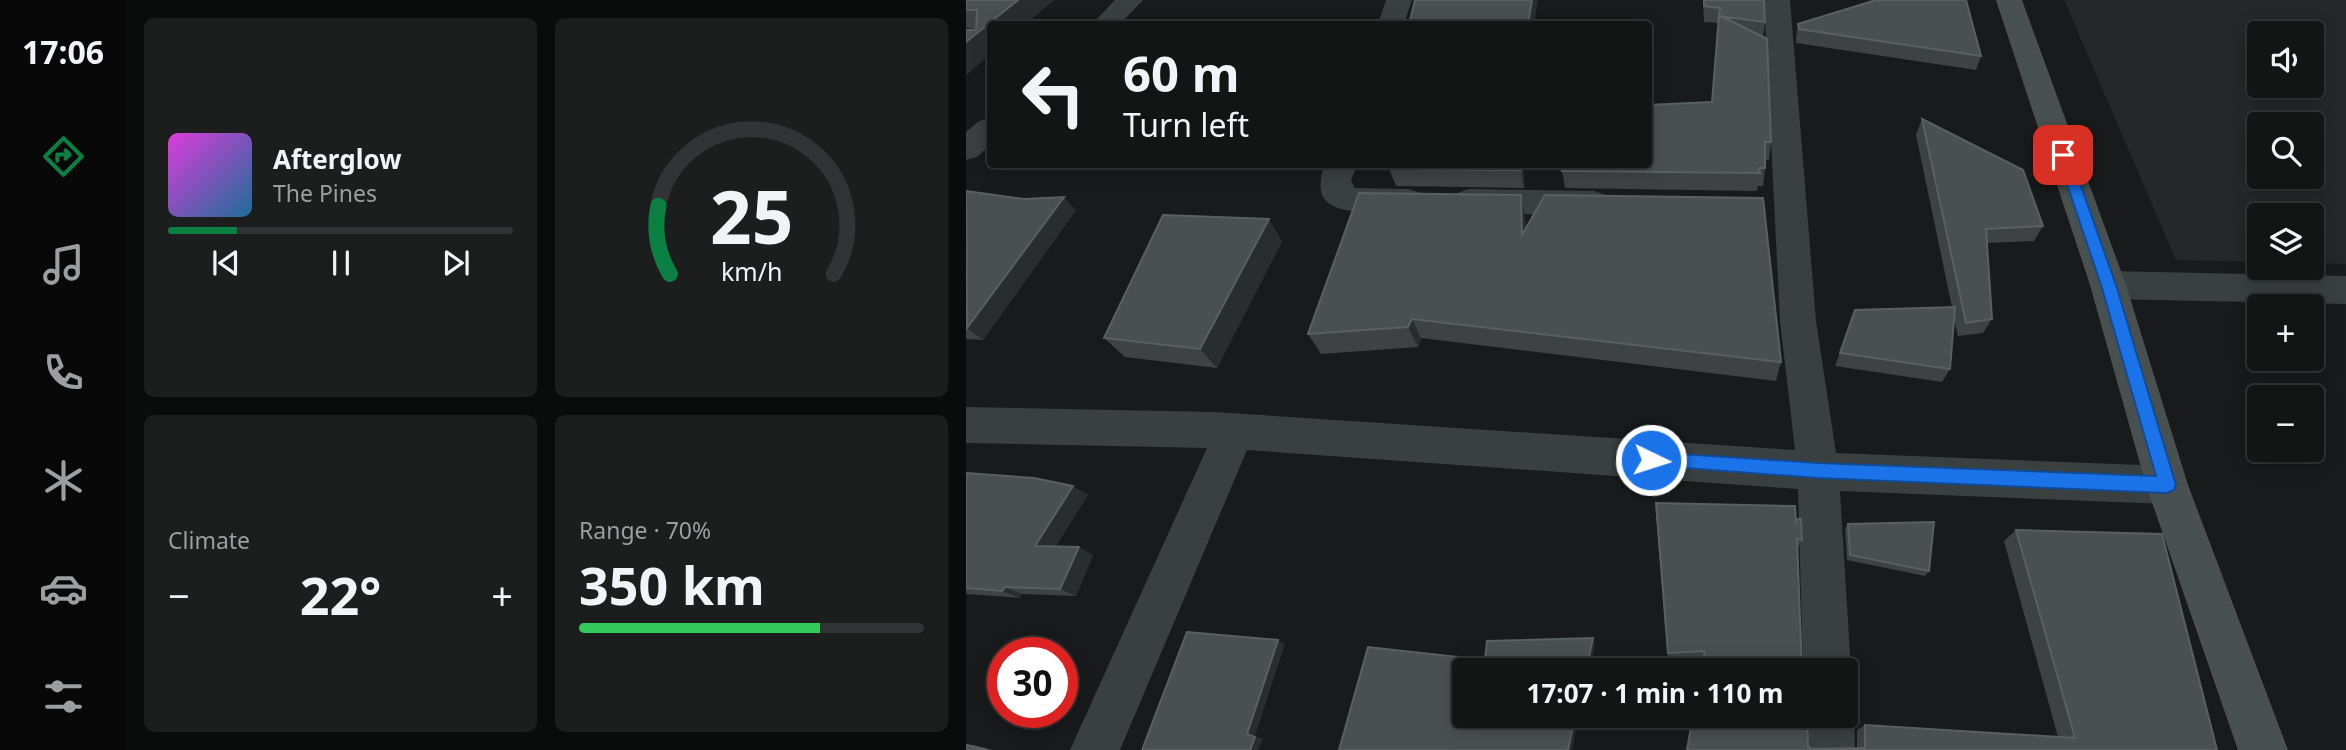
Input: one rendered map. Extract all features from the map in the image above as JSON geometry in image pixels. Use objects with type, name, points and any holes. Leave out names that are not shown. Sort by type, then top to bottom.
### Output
[{"type":"main road","points":[[2009,0],[2108,285],[2167,485],[2263,750]]},
{"type":"street","points":[[1108,21],[1130,0]]},
{"type":"street","points":[[1392,21],[1399,0]]},
{"type":"street","points":[[1777,0],[1777,206],[1798,321],[1818,471],[1826,658]]},
{"type":"street","points":[[966,149],[987,131]]},
{"type":"street","points":[[1340,168],[1335,181],[1337,193],[1349,200],[1625,204]]},
{"type":"street","points":[[2108,285],[2346,290]]},
{"type":"street","points":[[966,425],[1234,432],[1818,471],[2167,485]]},
{"type":"street","points":[[1095,750],[1234,432]]},
{"type":"street","points":[[1829,728],[1830,750]]},
{"type":"shaded area","points":[[2064,0],[2346,0],[2346,264],[2324,263],[2324,203],[2247,203],[2247,262],[2176,260]]},
{"type":"building","points":[[966,0],[1018,0],[992,21],[987,21],[987,25],[966,42],[966,30],[976,30],[977,10],[966,10]]},
{"type":"building","points":[[1415,0],[1532,0],[1528,21],[1410,21]]},
{"type":"building","points":[[1704,0],[1764,0],[1765,22],[1719,16],[1720,8],[1704,6]]},
{"type":"building","points":[[1876,0],[1966,0],[1981,56],[1799,29],[1798,24]]},
{"type":"building","points":[[1719,15],[1767,39],[1771,142],[1765,142],[1765,168],[1759,168],[1760,173],[1562,171],[1564,168],[1652,168],[1652,105],[1712,102]]},
{"type":"building","points":[[1922,119],[2023,170],[2043,226],[1986,229],[1992,319],[1966,323]]},
{"type":"building","points":[[1521,168],[1521,170],[1389,169]]},
{"type":"building","points":[[966,191],[1024,199],[1064,197],[967,328]]},
{"type":"building","points":[[1359,193],[1521,195],[1522,235],[1545,195],[1763,198],[1781,362],[1412,319],[1408,327],[1308,334]]},
{"type":"building","points":[[1163,215],[1269,219],[1200,349],[1104,338]]},
{"type":"building","points":[[1955,307],[1950,369],[1840,353],[1855,310]]},
{"type":"building","points":[[966,473],[1034,478],[1073,486],[1035,546],[1079,547],[1060,589],[1005,587],[1002,591],[966,588]]},
{"type":"building","points":[[1656,503],[1795,506],[1796,523],[1796,519],[1801,519],[1802,540],[1797,539],[1802,658],[1704,658],[1705,651],[1668,653]]},
{"type":"building","points":[[1934,522],[1929,571],[1850,555],[1848,524]]},
{"type":"building","points":[[2016,530],[2162,534],[2217,750],[1687,750],[1691,728],[1807,728],[1808,746],[1811,749],[1865,748],[1865,725],[2075,738]]},
{"type":"building","points":[[1187,632],[1278,640],[1247,734],[1255,737],[1250,750],[1142,750]]},
{"type":"building","points":[[1593,638],[1589,658],[1485,658],[1487,641]]},
{"type":"building","points":[[1368,647],[1467,658],[1452,658],[1452,728],[1573,728],[1568,750],[1339,750]]},
{"type":"building","points":[[966,745],[987,750],[966,750]]},
{"type":"route","points":[[1651,460],[1818,471],[2167,485],[2108,285],[2063,155]]}]
